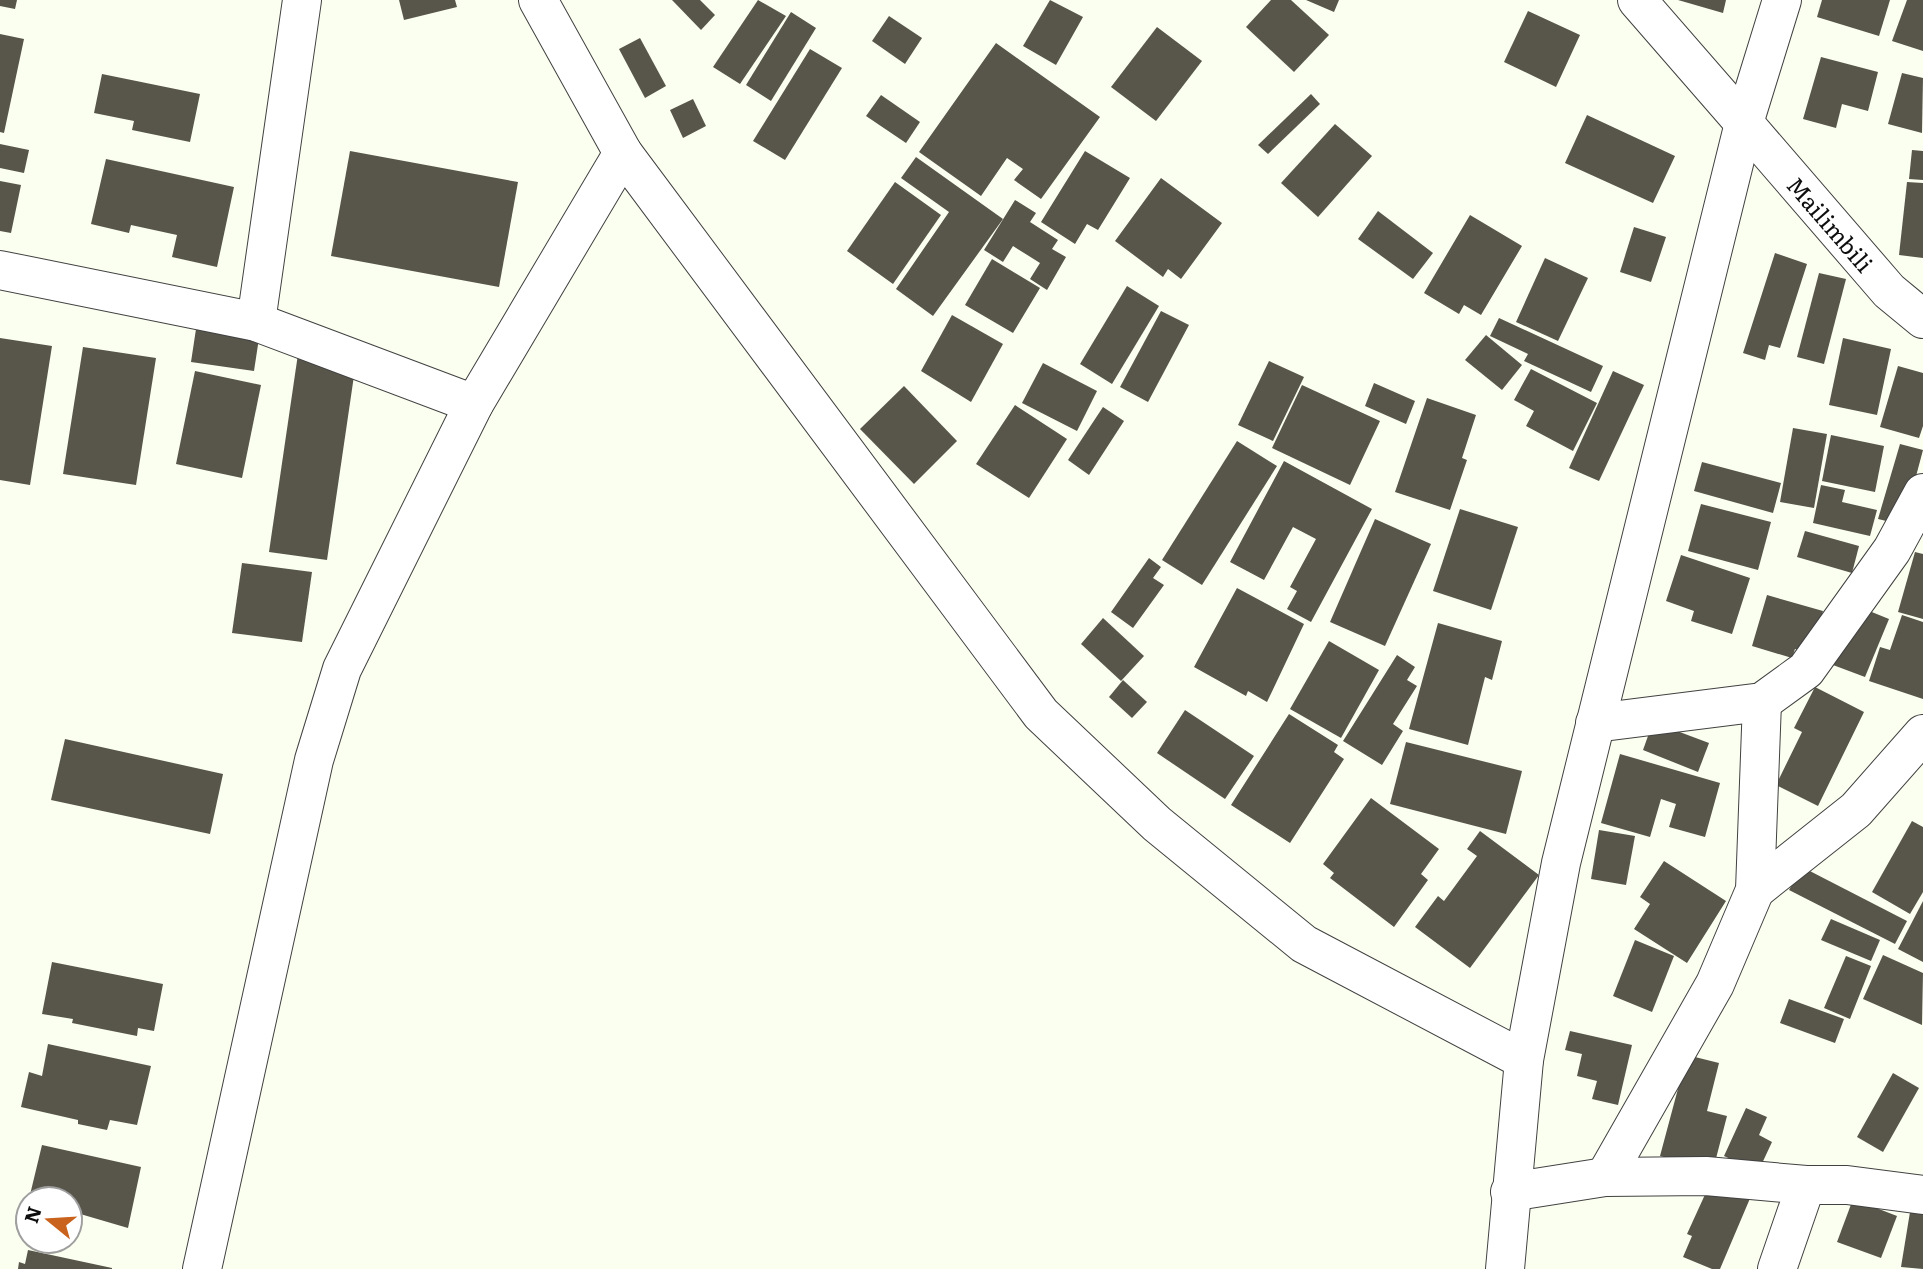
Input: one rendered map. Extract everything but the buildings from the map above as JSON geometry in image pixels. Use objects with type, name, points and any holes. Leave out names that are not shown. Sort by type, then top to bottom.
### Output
[{"type":"street","points":[[256,321],[303,0]]},
{"type":"street","points":[[538,0],[623,153],[1041,714],[1157,824],[1304,944],[1524,1060]]},
{"type":"street","name":"Mailimbili","points":[[1637,0],[1889,291],[1923,319]]},
{"type":"street","points":[[1505,1269],[1524,1060],[1561,863],[1744,123],[1782,0]]},
{"type":"street","points":[[202,1269],[314,760],[342,669],[474,404],[623,153]]},
{"type":"street","points":[[0,270],[256,321],[474,404]]},
{"type":"street","points":[[1595,723],[1762,702],[1806,670],[1892,550],[1923,493]]},
{"type":"street","points":[[1605,1177],[1715,984],[1755,890],[1762,702]]},
{"type":"street","points":[[1755,890],[1856,810],[1923,734]]},
{"type":"street","points":[[1510,1192],[1605,1177],[1706,1175],[1806,1185],[1847,1185],[1923,1195]]},
{"type":"street","points":[[1777,1269],[1806,1185]]}]
